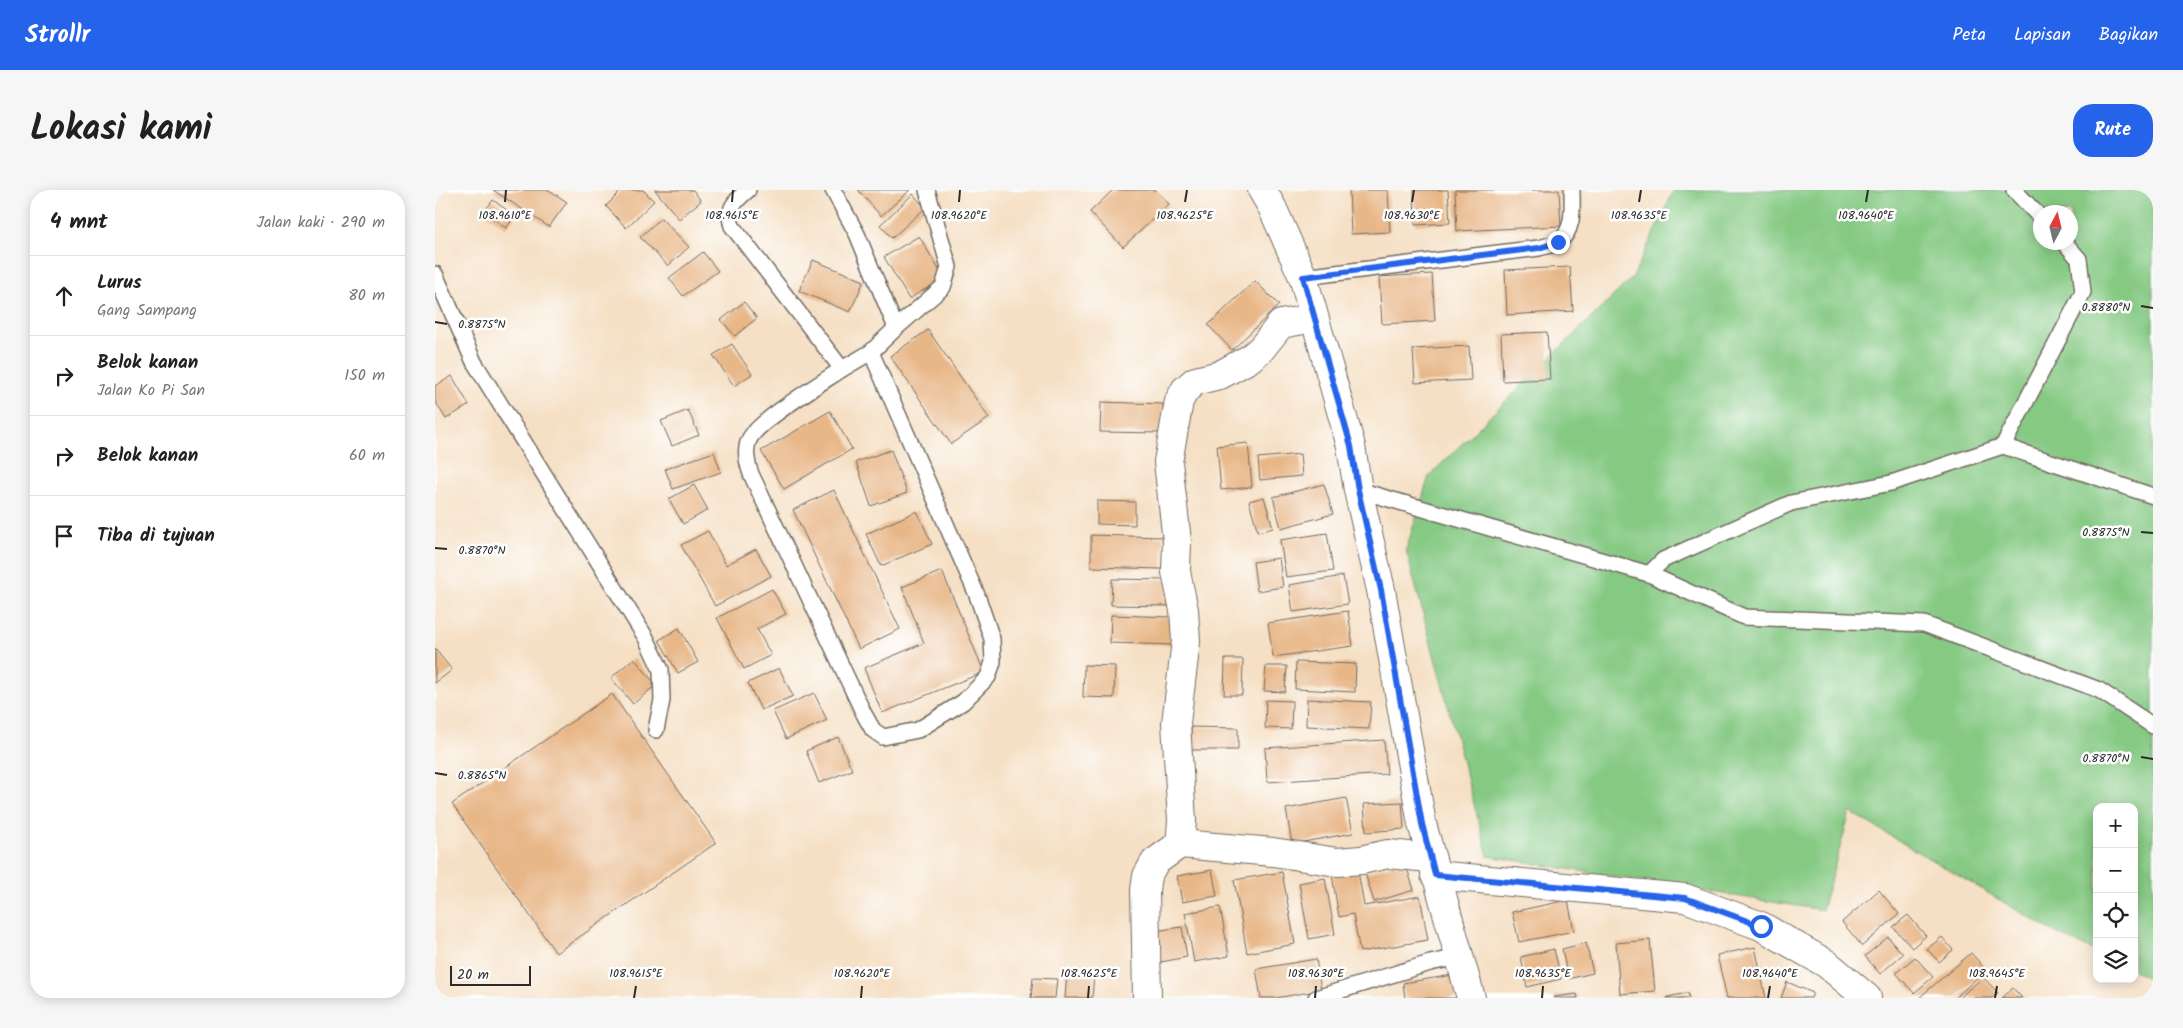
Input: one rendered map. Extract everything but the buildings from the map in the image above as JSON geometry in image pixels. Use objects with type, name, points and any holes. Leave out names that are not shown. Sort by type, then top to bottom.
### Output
[{"type":"street","points":[[1262,190],[1273,207],[1303,277],[1351,446],[1358,490],[1381,590],[1422,824],[1432,867],[1471,998]]},
{"type":"street","points":[[1180,844],[1182,821],[1176,723],[1185,641],[1185,610],[1176,572],[1177,541],[1168,462],[1179,401],[1185,390],[1195,381],[1219,376],[1249,359],[1261,349],[1281,324],[1314,318]]},
{"type":"street","points":[[1147,998],[1145,890],[1147,876],[1155,862],[1180,844],[1273,852],[1314,860],[1337,862],[1361,860],[1388,854],[1432,867],[1685,898],[1761,926],[1827,964],[1867,998]]},
{"type":"lane","points":[[748,190],[735,201],[729,217],[732,226],[842,369]]},
{"type":"lane","points":[[833,190],[857,234],[897,328]]},
{"type":"lane","points":[[871,352],[977,595],[992,639],[993,662],[988,677],[963,702],[918,730],[883,737],[873,730],[863,714],[747,462],[748,442],[758,426],[842,369],[871,352],[943,287],[949,266],[927,190]]},
{"type":"lane","points":[[1303,277],[1539,248],[1558,242],[1568,232],[1572,215],[1572,190]]},
{"type":"lane","points":[[2015,190],[2033,209]]},
{"type":"lane","points":[[2003,446],[2083,292],[2079,259],[2071,250]]},
{"type":"lane","points":[[435,274],[474,362],[647,638],[661,670],[661,700],[656,730]]},
{"type":"lane","points":[[1649,574],[1663,560],[1791,503],[1891,483],[2003,446],[2153,496]]},
{"type":"lane","points":[[1358,490],[1649,574],[1744,616],[1924,624],[2099,690],[2153,726]]},
{"type":"lane","points":[[1316,998],[1430,963],[1459,957]]},
{"type":"green space","points":[[1674,190],[2153,190],[2153,980],[2138,973],[2138,803],[2093,803],[2093,950],[2056,933],[1850,812],[1822,910],[1488,856],[1406,550],[1429,476],[1633,277]]},
{"type":"route","points":[[1558,242],[1539,248],[1303,277],[1351,446],[1358,490],[1381,590],[1422,824],[1435,875],[1685,898],[1761,926]]}]
